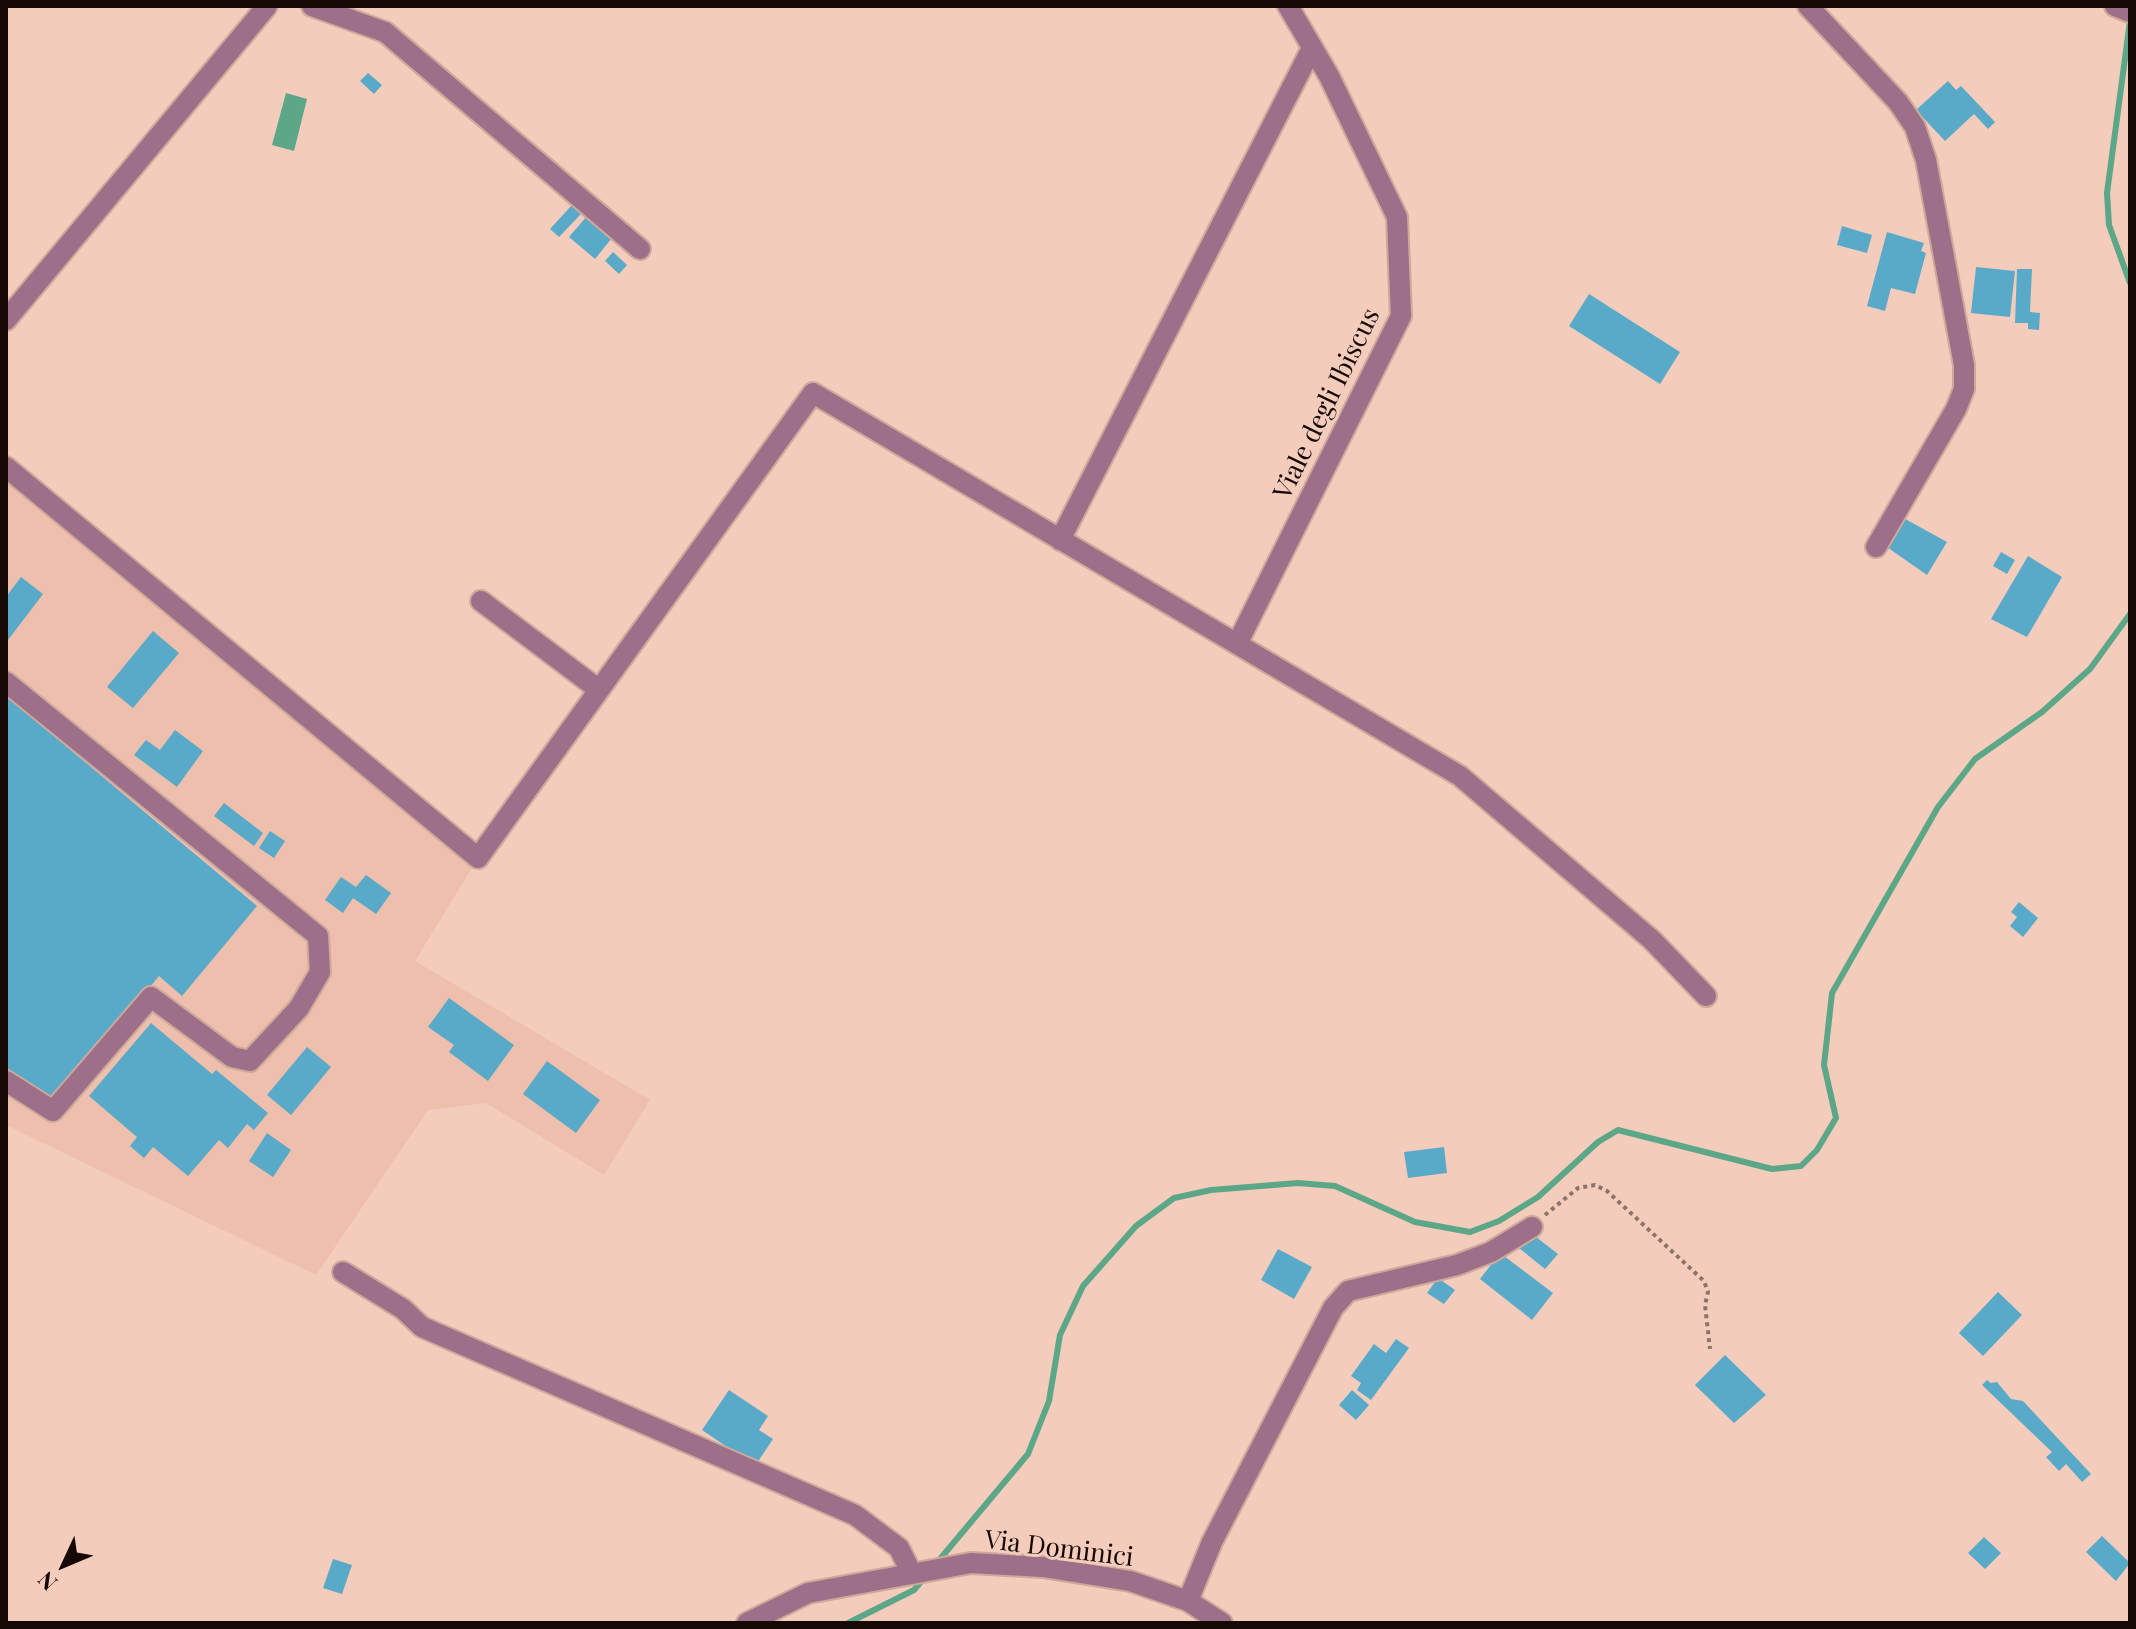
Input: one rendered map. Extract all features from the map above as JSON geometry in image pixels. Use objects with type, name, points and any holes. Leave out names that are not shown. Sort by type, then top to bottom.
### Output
[{"type":"street","points":[[6,320],[267,6]]},
{"type":"street","points":[[312,6],[385,32],[640,249]]},
{"type":"street","name":"Viale degli Ibiscus","points":[[1237,644],[1401,316],[1397,217],[1288,6]]},
{"type":"street","points":[[1808,6],[1898,102],[1915,127],[1926,160],[1964,365],[1964,389],[1956,409],[1876,547]]},
{"type":"street","points":[[1060,540],[1312,48]]},
{"type":"street","points":[[6,467],[478,858],[813,393],[1460,776],[1652,940],[1706,996]]},
{"type":"street","points":[[481,601],[598,689]]},
{"type":"street","points":[[6,682],[318,936],[320,972],[299,1008],[250,1061],[232,1057],[151,997],[53,1111],[6,1081]]},
{"type":"street","points":[[1188,1601],[1212,1542],[1333,1308],[1348,1291],[1457,1265],[1491,1252],[1532,1227]]},
{"type":"street","points":[[343,1272],[403,1309],[422,1327],[855,1515],[899,1548],[915,1573]]},
{"type":"street","name":"Via Dominici","points":[[747,1623],[808,1593],[971,1563],[1043,1567],[1130,1581],[1188,1601],[1222,1623]]},
{"type":"path","points":[[1532,1227],[1578,1188],[1595,1185],[1607,1191],[1704,1281],[1708,1292],[1705,1305],[1710,1349]]},
{"type":"shaded area","points":[[286,93],[307,99],[294,151],[272,145]]},
{"type":"shaded area","points":[[6,469],[478,858],[415,961],[650,1100],[604,1175],[486,1103],[428,1110],[316,1275],[6,1125]]},
{"type":"building","points":[[368,73],[382,85],[374,94],[360,81]]},
{"type":"building","points":[[1948,81],[1956,90],[1961,86],[1995,122],[1988,129],[1974,114],[1945,141],[1916,110]]},
{"type":"building","points":[[572,205],[581,214],[559,237],[550,229]]},
{"type":"building","points":[[587,216],[612,238],[595,259],[569,237]]},
{"type":"building","points":[[1842,226],[1872,235],[1867,253],[1837,245]]},
{"type":"building","points":[[1887,232],[1924,243],[1921,251],[1926,253],[1915,294],[1891,288],[1885,311],[1867,306]]},
{"type":"building","points":[[613,252],[627,265],[619,274],[605,261]]},
{"type":"building","points":[[1976,267],[2015,271],[2010,317],[1971,313]]},
{"type":"building","points":[[2017,269],[2032,269],[2030,312],[2040,313],[2039,330],[2028,329],[2028,323],[2015,323]]},
{"type":"building","points":[[1589,294],[1680,352],[1660,384],[1569,326]]},
{"type":"building","points":[[1898,515],[1947,542],[1927,575],[1881,543]]},
{"type":"building","points":[[2001,552],[2015,560],[2007,574],[1993,566]]},
{"type":"building","points":[[2028,556],[2062,577],[2027,637],[1991,619]]},
{"type":"building","points":[[21,577],[43,594],[8,640],[6,597]]},
{"type":"building","points":[[153,631],[179,653],[133,708],[107,687]]},
{"type":"building","points":[[6,696],[257,906],[182,996],[159,976],[51,1105],[6,1067]]},
{"type":"building","points":[[175,730],[203,751],[177,787],[134,755],[146,740],[160,750]]},
{"type":"building","points":[[224,803],[263,833],[254,846],[214,816]]},
{"type":"building","points":[[270,831],[285,841],[274,858],[259,848]]},
{"type":"building","points":[[366,875],[391,893],[376,914],[353,898],[343,913],[325,900],[341,877],[356,887]]},
{"type":"building","points":[[2019,902],[2038,918],[2023,937],[2010,926],[2017,917],[2011,912]]},
{"type":"building","points":[[449,998],[514,1045],[488,1081],[449,1052],[454,1045],[428,1027]]},
{"type":"building","points":[[151,1023],[212,1074],[216,1070],[268,1113],[254,1130],[247,1124],[228,1148],[219,1140],[188,1176],[153,1147],[144,1158],[130,1146],[137,1137],[89,1096]]},
{"type":"building","points":[[307,1047],[331,1067],[291,1115],[267,1095]]},
{"type":"building","points":[[547,1061],[600,1100],[576,1133],[523,1094]]},
{"type":"building","points":[[267,1133],[291,1150],[273,1177],[249,1161]]},
{"type":"building","points":[[1444,1147],[1447,1173],[1408,1178],[1404,1152]]},
{"type":"building","points":[[1531,1233],[1558,1254],[1545,1269],[1519,1248]]},
{"type":"building","points":[[1278,1249],[1312,1267],[1294,1299],[1261,1280]]},
{"type":"building","points":[[1500,1253],[1553,1293],[1532,1320],[1480,1279]]},
{"type":"building","points":[[1438,1278],[1455,1290],[1444,1304],[1427,1293]]},
{"type":"building","points":[[1998,1292],[2022,1315],[1983,1356],[1959,1333]]},
{"type":"building","points":[[1396,1339],[1409,1348],[1371,1400],[1357,1390],[1361,1383],[1351,1376],[1374,1344],[1386,1353]]},
{"type":"building","points":[[1725,1355],[1766,1395],[1734,1423],[1695,1385]]},
{"type":"building","points":[[1987,1380],[1997,1382],[2011,1399],[2023,1401],[2091,1474],[2082,1482],[2066,1464],[2059,1471],[2046,1457],[2052,1452],[1982,1385]]},
{"type":"building","points":[[729,1390],[768,1416],[759,1430],[773,1439],[755,1466],[702,1430]]},
{"type":"building","points":[[1352,1390],[1369,1405],[1356,1420],[1339,1405]]},
{"type":"building","points":[[2102,1536],[2130,1563],[2116,1581],[2086,1552]]},
{"type":"building","points":[[1984,1537],[2001,1553],[1985,1569],[1968,1553]]},
{"type":"building","points":[[333,1559],[352,1565],[342,1594],[323,1588]]},
{"type":"waterway","points":[[2130,21],[2107,193],[2109,225],[2130,283]]},
{"type":"waterway","points":[[935,1565],[1028,1454],[1049,1401],[1060,1335],[1083,1286],[1136,1226],[1174,1198],[1211,1190],[1298,1183],[1335,1186],[1415,1222],[1470,1232],[1499,1221],[1538,1197],[1598,1142],[1618,1130],[1772,1169],[1801,1166],[1817,1150],[1836,1118],[1824,1065],[1832,993],[1938,807],[1975,759],[2042,712],[2090,669],[2130,614]]},
{"type":"waterway","points":[[848,1623],[914,1590],[925,1577]]}]
